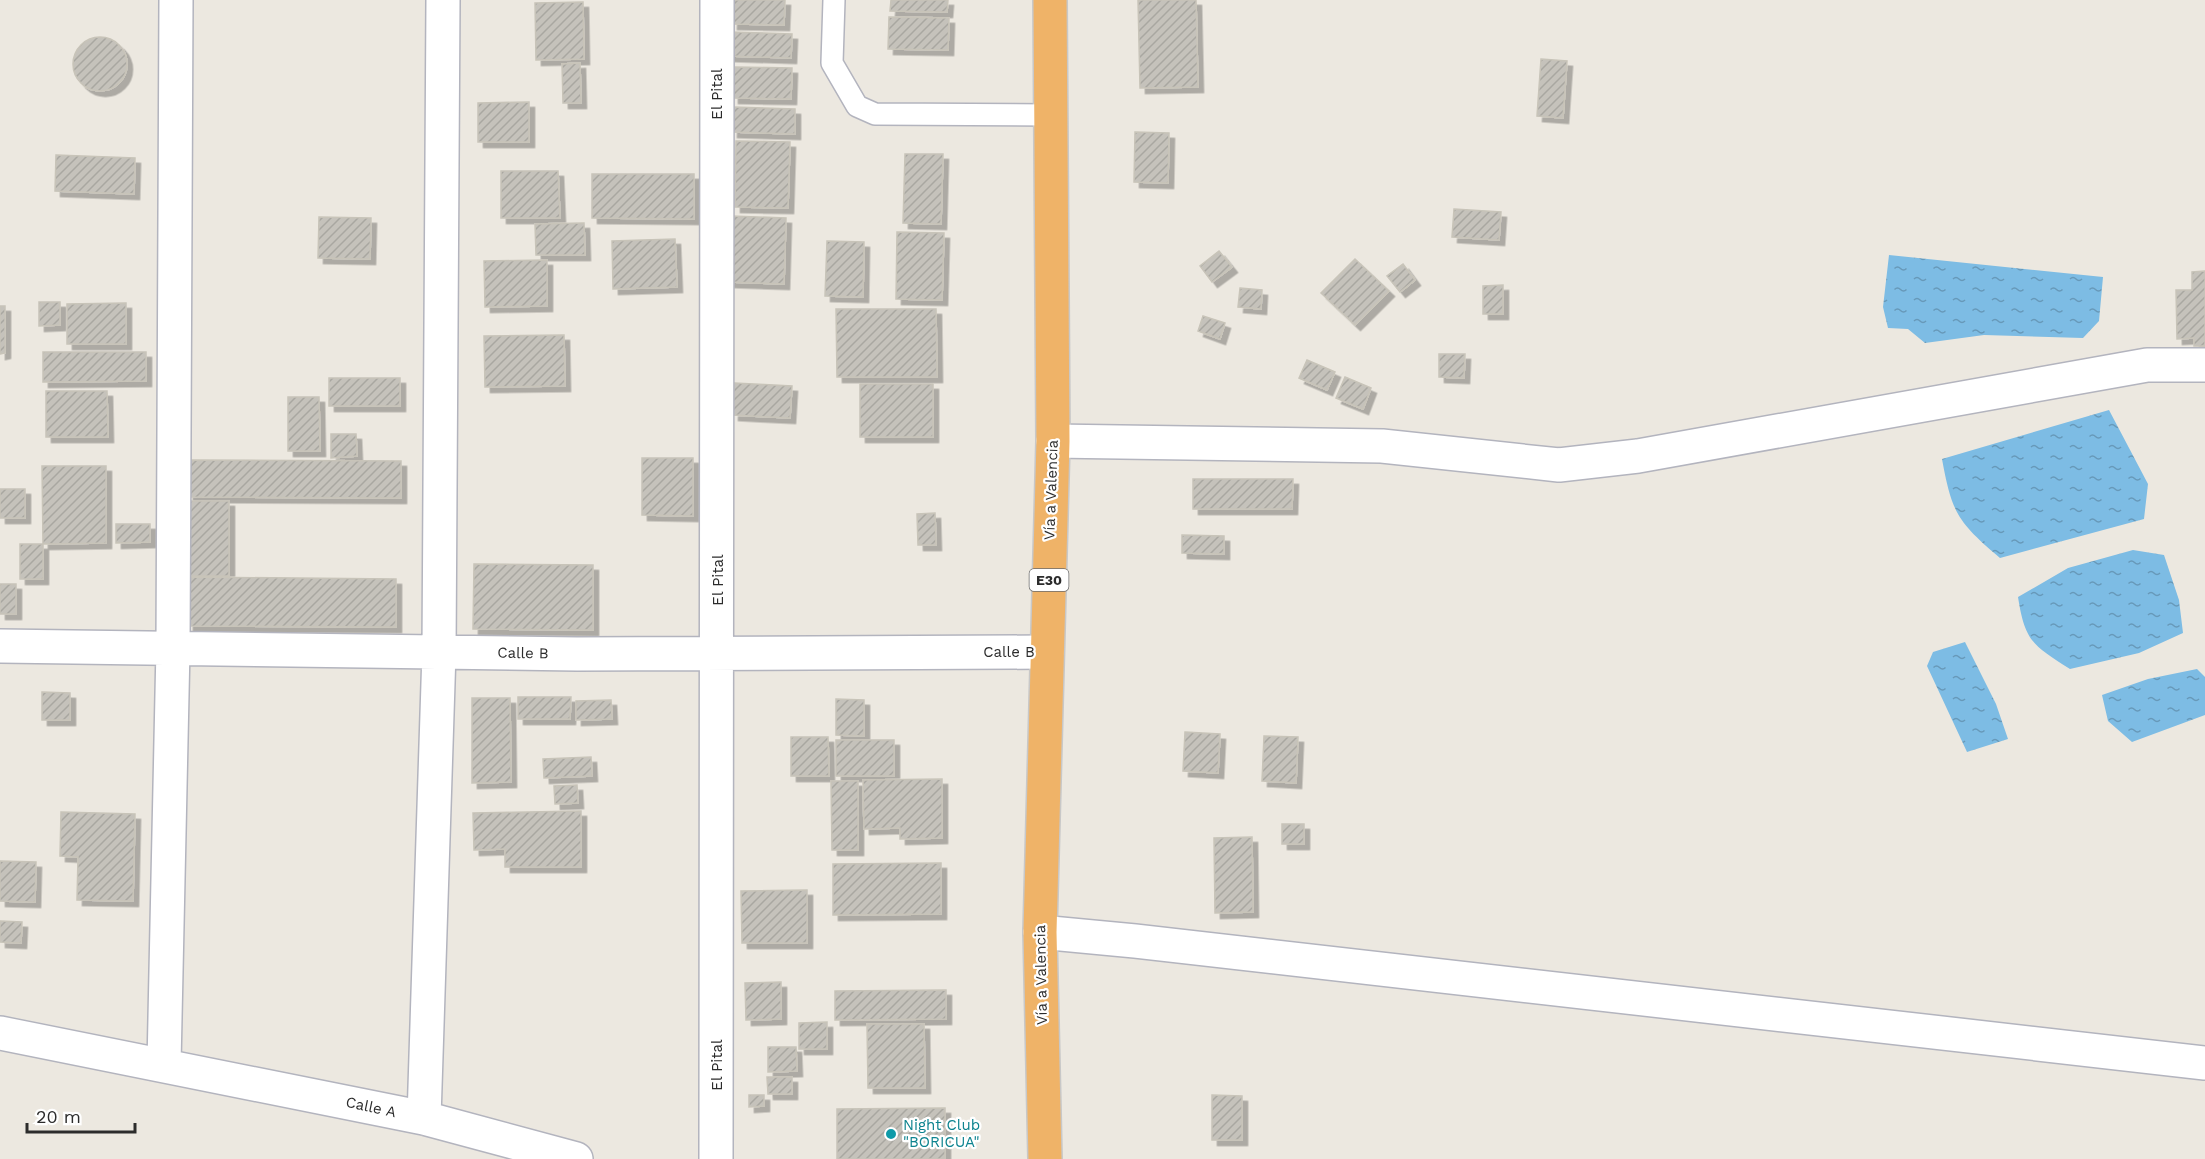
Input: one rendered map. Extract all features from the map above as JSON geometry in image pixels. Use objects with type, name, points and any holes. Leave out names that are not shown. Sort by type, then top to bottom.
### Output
[{"type":"highway","name":"Vía a Valencia","points":[[1045,1159],[1040,932],[1053,441],[1050,0]]},
{"type":"street","points":[[164,1064],[173,648],[177,0]]},
{"type":"street","points":[[424,1118],[439,652],[442,0]]},
{"type":"street","name":"El Pital","points":[[716,1159],[717,0]]},
{"type":"street","points":[[1053,441],[1382,446],[1559,465],[1638,456],[2147,365],[2205,365]]},
{"type":"street","name":"Calle B","points":[[0,646],[439,652],[1047,652]]},
{"type":"street","points":[[1040,932],[2205,1063]]},
{"type":"street","name":"Calle A","points":[[0,1033],[164,1064],[424,1118],[576,1159]]},
{"type":"lane","points":[[834,0],[832,63],[857,106],[875,114],[1051,115]]},
{"type":"water","points":[[1889,255],[2103,277],[2099,321],[2083,338],[1984,335],[1925,343],[1908,329],[1888,328],[1883,307]]},
{"type":"water","points":[[2109,410],[2148,484],[2144,519],[2000,558],[1975,535],[1959,516],[1949,493],[1942,459]]},
{"type":"water","points":[[2133,550],[2164,555],[2179,600],[2183,633],[2139,653],[2070,669],[2039,648],[2024,624],[2018,597],[2068,568]]},
{"type":"water","points":[[1965,642],[1996,704],[2008,739],[1967,752],[1927,666],[1933,652]]},
{"type":"water","points":[[2197,669],[2205,677],[2205,715],[2132,742],[2108,721],[2102,695],[2148,679]]},
{"type":"building","points":[[733,0],[785,0],[784,25],[732,24]]},
{"type":"building","points":[[891,0],[948,0],[947,12],[890,11]]},
{"type":"building","points":[[1138,0],[1196,0],[1198,87],[1140,88]]},
{"type":"building","points":[[583,2],[584,59],[536,60],[535,3]]},
{"type":"building","points":[[889,17],[949,18],[948,50],[888,49]]},
{"type":"building","points":[[729,32],[792,34],[791,58],[729,56]]},
{"type":"building","points":[[100,37],[110,39],[119,45],[125,54],[127,64],[125,74],[119,83],[110,89],[100,91],[90,89],[81,83],[75,74],[73,64],[75,54],[81,45],[90,39]]},
{"type":"building","points":[[1541,59],[1567,61],[1563,118],[1537,116]]},
{"type":"building","points":[[580,63],[581,103],[563,103],[562,64]]},
{"type":"building","points":[[733,67],[792,68],[791,99],[733,98]]},
{"type":"building","points":[[529,102],[529,142],[478,142],[478,103]]},
{"type":"building","points":[[733,107],[795,109],[795,134],[732,132]]},
{"type":"building","points":[[1135,132],[1169,133],[1168,183],[1134,182]]},
{"type":"building","points":[[736,141],[790,142],[788,208],[735,207]]},
{"type":"building","points":[[905,154],[943,154],[941,224],[903,223]]},
{"type":"building","points":[[56,155],[135,158],[134,194],[55,191]]},
{"type":"building","points":[[501,171],[558,171],[560,218],[501,218]]},
{"type":"building","points":[[592,174],[694,174],[694,219],[592,218]]},
{"type":"building","points":[[1454,209],[1501,212],[1499,240],[1452,237]]},
{"type":"building","points":[[731,216],[786,218],[784,284],[729,282]]},
{"type":"building","points":[[319,217],[371,218],[370,259],[318,258]]},
{"type":"building","points":[[584,223],[585,255],[536,255],[535,224]]},
{"type":"building","points":[[897,232],[944,233],[942,300],[896,299]]},
{"type":"building","points":[[675,239],[677,287],[613,289],[612,241]]},
{"type":"building","points":[[827,241],[864,242],[863,297],[825,296]]},
{"type":"building","points":[[1219,251],[1232,267],[1212,282],[1200,266]]},
{"type":"building","points":[[1355,259],[1389,291],[1355,325],[1321,293]]},
{"type":"building","points":[[547,260],[547,306],[485,307],[484,261]]},
{"type":"building","points":[[1403,264],[1415,280],[1400,292],[1387,276]]},
{"type":"building","points":[[2205,271],[2205,346],[2194,346],[2194,338],[2177,339],[2176,290],[2192,290],[2192,272]]},
{"type":"building","points":[[1503,285],[1503,314],[1483,314],[1483,286]]},
{"type":"building","points":[[1240,288],[1262,290],[1261,309],[1238,307]]},
{"type":"building","points":[[39,302],[60,302],[60,325],[39,326]]},
{"type":"building","points":[[126,303],[126,344],[67,344],[67,304]]},
{"type":"building","points":[[0,306],[5,306],[5,353],[0,354]]},
{"type":"building","points":[[836,309],[936,309],[937,377],[837,377]]},
{"type":"building","points":[[1203,316],[1225,323],[1220,339],[1198,331]]},
{"type":"building","points":[[564,335],[565,386],[485,387],[484,336]]},
{"type":"building","points":[[43,352],[146,352],[146,381],[43,382]]},
{"type":"building","points":[[1439,354],[1465,354],[1464,378],[1439,377]]},
{"type":"building","points":[[1307,360],[1335,372],[1327,390],[1299,378]]},
{"type":"building","points":[[1345,377],[1371,388],[1363,409],[1336,398]]},
{"type":"building","points":[[329,378],[400,378],[400,406],[329,406]]},
{"type":"building","points":[[734,383],[792,386],[790,418],[733,415]]},
{"type":"building","points":[[860,384],[933,384],[933,437],[860,437]]},
{"type":"building","points":[[46,391],[107,391],[108,437],[46,437]]},
{"type":"building","points":[[288,397],[319,397],[320,451],[288,451]]},
{"type":"building","points":[[331,434],[356,434],[357,456],[331,458]]},
{"type":"building","points":[[642,458],[693,458],[693,516],[642,515]]},
{"type":"building","points":[[188,460],[401,461],[401,498],[188,497]]},
{"type":"building","points":[[42,466],[106,466],[106,543],[43,544]]},
{"type":"building","points":[[1193,479],[1293,479],[1292,509],[1193,509]]},
{"type":"building","points":[[0,489],[25,489],[25,518],[0,518]]},
{"type":"building","points":[[188,501],[229,501],[229,576],[187,576]]},
{"type":"building","points":[[935,513],[936,545],[918,545],[917,514]]},
{"type":"building","points":[[116,524],[150,524],[150,542],[116,543]]},
{"type":"building","points":[[1182,535],[1224,536],[1224,554],[1182,553]]},
{"type":"building","points":[[20,544],[43,544],[43,579],[20,579]]},
{"type":"building","points":[[474,564],[593,565],[593,630],[473,629]]},
{"type":"building","points":[[188,577],[396,579],[396,627],[188,626]]},
{"type":"building","points":[[0,584],[16,584],[16,614],[0,614]]},
{"type":"building","points":[[42,692],[70,693],[70,720],[42,720]]},
{"type":"building","points":[[518,697],[571,697],[570,719],[518,719]]},
{"type":"building","points":[[472,698],[510,698],[511,782],[472,783]]},
{"type":"building","points":[[836,699],[864,700],[864,736],[836,735]]},
{"type":"building","points":[[611,700],[612,719],[576,720],[576,701]]},
{"type":"building","points":[[1185,732],[1220,734],[1218,773],[1183,771]]},
{"type":"building","points":[[1264,736],[1298,737],[1296,783],[1262,781]]},
{"type":"building","points":[[791,737],[828,737],[829,776],[791,776]]},
{"type":"building","points":[[836,740],[894,740],[894,776],[836,776]]},
{"type":"building","points":[[591,757],[592,776],[544,778],[543,759]]},
{"type":"building","points":[[942,779],[942,838],[900,839],[900,828],[864,829],[863,780]]},
{"type":"building","points":[[831,781],[858,781],[858,850],[832,850]]},
{"type":"building","points":[[577,785],[578,803],[555,804],[554,786]]},
{"type":"building","points":[[581,811],[581,867],[505,867],[505,849],[474,850],[473,813]]},
{"type":"building","points":[[61,812],[135,814],[133,901],[77,900],[78,857],[60,856]]},
{"type":"building","points":[[1282,824],[1304,824],[1304,844],[1282,844]]},
{"type":"building","points":[[1252,837],[1253,912],[1215,913],[1214,838]]},
{"type":"building","points":[[0,861],[36,862],[35,902],[0,901]]},
{"type":"building","points":[[941,863],[941,914],[833,915],[833,864]]},
{"type":"building","points":[[807,890],[807,943],[742,943],[741,891]]},
{"type":"building","points":[[0,921],[22,922],[21,943],[0,942]]},
{"type":"building","points":[[781,982],[781,1019],[746,1020],[745,983]]},
{"type":"building","points":[[946,990],[946,1019],[835,1020],[835,991]]},
{"type":"building","points":[[827,1022],[827,1049],[799,1049],[799,1023]]},
{"type":"building","points":[[867,1024],[924,1024],[925,1088],[868,1088]]},
{"type":"building","points":[[768,1047],[796,1047],[797,1071],[768,1072]]},
{"type":"building","points":[[767,1077],[792,1077],[792,1094],[768,1094]]},
{"type":"building","points":[[749,1095],[764,1095],[764,1106],[749,1107]]},
{"type":"building","points":[[1212,1095],[1242,1096],[1242,1140],[1212,1140]]},
{"type":"building","name":"Night Club \"BORICUA\"","points":[[945,1108],[945,1159],[837,1159],[837,1109]]},
{"type":"place","name":"Night Club \"BORICUA\"","points":[[891,1134]]}]
